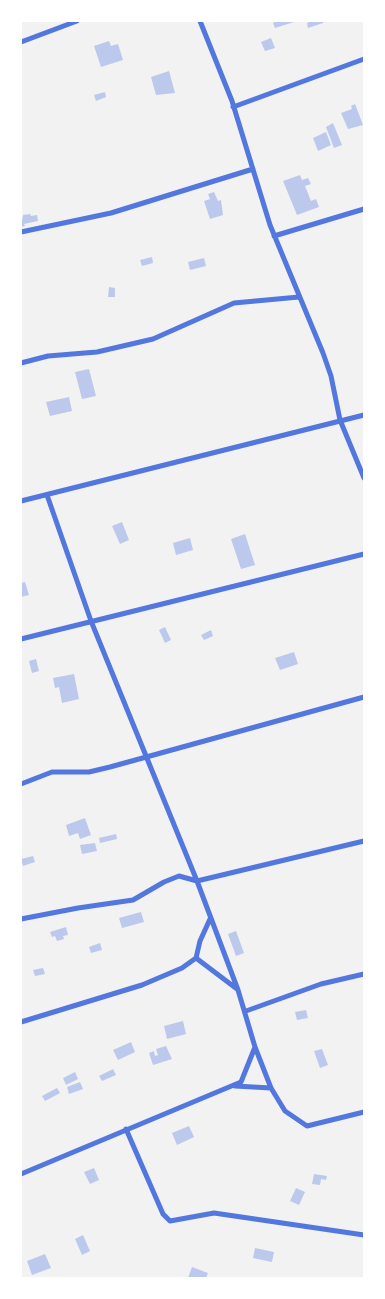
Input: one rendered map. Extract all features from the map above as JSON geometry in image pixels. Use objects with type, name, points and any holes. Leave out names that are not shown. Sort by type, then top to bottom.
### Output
[{"type":"street","points":[[21,42],[77,21]]},
{"type":"street","points":[[200,21],[233,107],[274,236],[331,376],[340,420],[364,478]]},
{"type":"street","points":[[233,107],[364,59]]},
{"type":"street","points":[[21,232],[111,212],[253,169]]},
{"type":"street","points":[[274,236],[364,209]]},
{"type":"street","points":[[21,363],[48,356],[96,352],[153,340],[234,303],[299,297]]},
{"type":"street","points":[[21,501],[364,415]]},
{"type":"street","points":[[47,496],[91,621],[197,881],[246,1011],[255,1047],[271,1088],[285,1110],[307,1126],[364,1112]]},
{"type":"street","points":[[21,639],[364,554]]},
{"type":"street","points":[[21,784],[52,772],[89,772],[364,697]]},
{"type":"street","points":[[21,919],[132,900],[179,876],[197,881],[364,841]]},
{"type":"street","points":[[21,1022],[142,985],[182,968],[196,958],[200,940],[210,919]]},
{"type":"street","points":[[196,958],[238,990]]},
{"type":"street","points":[[246,1011],[321,984],[364,974]]},
{"type":"street","points":[[21,1174],[241,1082],[255,1047]]},
{"type":"street","points":[[232,1086],[271,1088]]},
{"type":"street","points":[[126,1129],[163,1214],[170,1220],[214,1213],[364,1235]]},
{"type":"building","points":[[277,21],[294,22],[275,28],[273,23]]},
{"type":"building","points":[[323,21],[323,23],[308,28],[307,23]]},
{"type":"building","points":[[271,38],[275,48],[265,51],[261,42]]},
{"type":"building","points":[[109,41],[111,46],[118,44],[123,60],[101,67],[94,46]]},
{"type":"building","points":[[169,71],[175,93],[156,95],[151,77]]},
{"type":"building","points":[[105,92],[106,97],[96,101],[94,95]]},
{"type":"building","points":[[355,104],[363,125],[348,129],[341,113],[352,109],[351,106]]},
{"type":"building","points":[[333,123],[342,145],[334,148],[326,127]]},
{"type":"building","points":[[326,132],[331,145],[318,151],[313,138]]},
{"type":"building","points":[[300,175],[302,180],[308,178],[311,184],[305,186],[311,201],[316,199],[319,207],[297,215],[283,181]]},
{"type":"building","points":[[214,192],[218,201],[221,200],[223,215],[210,219],[204,201],[210,199],[208,194]]},
{"type":"building","points":[[30,214],[31,216],[37,215],[38,221],[24,224],[25,226],[21,227],[23,215]]},
{"type":"building","points":[[152,257],[153,263],[142,266],[140,260]]},
{"type":"building","points":[[204,258],[206,266],[190,270],[188,262]]},
{"type":"building","points":[[109,287],[115,288],[115,297],[108,297]]},
{"type":"building","points":[[89,369],[96,396],[82,399],[75,372]]},
{"type":"building","points":[[69,397],[72,411],[50,416],[46,402]]},
{"type":"building","points":[[122,522],[129,540],[120,544],[112,526]]},
{"type":"building","points":[[245,534],[255,565],[241,569],[231,539]]},
{"type":"building","points":[[190,538],[193,550],[176,555],[173,543]]},
{"type":"building","points":[[25,582],[29,595],[21,597],[21,583]]},
{"type":"building","points":[[165,627],[171,640],[165,643],[159,630]]},
{"type":"building","points":[[211,630],[213,636],[204,640],[201,635]]},
{"type":"building","points":[[294,652],[298,664],[280,670],[275,658]]},
{"type":"building","points":[[36,659],[39,671],[32,673],[29,661]]},
{"type":"building","points":[[74,674],[79,699],[62,703],[59,687],[55,688],[53,678]]},
{"type":"building","points":[[85,818],[91,835],[80,839],[78,833],[69,836],[66,825]]},
{"type":"building","points":[[116,834],[117,839],[100,843],[99,838]]},
{"type":"building","points":[[95,843],[97,851],[82,854],[80,845]]},
{"type":"building","points":[[33,856],[35,862],[23,866],[21,859]]},
{"type":"building","points":[[141,912],[144,922],[122,928],[119,918]]},
{"type":"building","points":[[66,927],[68,935],[63,936],[64,939],[57,941],[55,936],[52,937],[50,932]]},
{"type":"building","points":[[236,931],[244,953],[236,956],[228,934]]},
{"type":"building","points":[[100,943],[102,950],[91,953],[89,947]]},
{"type":"building","points":[[43,968],[45,974],[35,976],[33,970]]},
{"type":"building","points":[[306,1010],[308,1018],[297,1020],[295,1012]]},
{"type":"building","points":[[183,1021],[186,1034],[167,1039],[164,1026]]},
{"type":"building","points":[[131,1042],[135,1052],[118,1060],[113,1050]]},
{"type":"building","points":[[166,1046],[172,1059],[153,1065],[149,1053],[154,1051],[155,1056],[158,1055],[156,1049]]},
{"type":"building","points":[[322,1049],[328,1065],[320,1068],[314,1051]]},
{"type":"building","points":[[113,1069],[116,1075],[102,1081],[99,1076]]},
{"type":"building","points":[[75,1072],[78,1079],[66,1085],[63,1078]]},
{"type":"building","points":[[80,1082],[83,1089],[69,1094],[67,1087]]},
{"type":"building","points":[[57,1088],[60,1093],[45,1101],[42,1096]]},
{"type":"building","points":[[189,1126],[194,1137],[177,1145],[172,1133]]},
{"type":"building","points":[[94,1168],[99,1180],[90,1184],[84,1172]]},
{"type":"building","points":[[314,1174],[327,1176],[326,1180],[321,1179],[320,1185],[312,1184]]},
{"type":"building","points":[[296,1188],[305,1192],[299,1205],[290,1201]]},
{"type":"building","points":[[83,1235],[90,1251],[82,1255],[75,1239]]},
{"type":"building","points":[[255,1248],[274,1252],[272,1262],[253,1258]]},
{"type":"building","points":[[45,1254],[51,1268],[32,1275],[27,1261]]},
{"type":"building","points":[[192,1267],[208,1273],[206,1278],[188,1278]]}]
